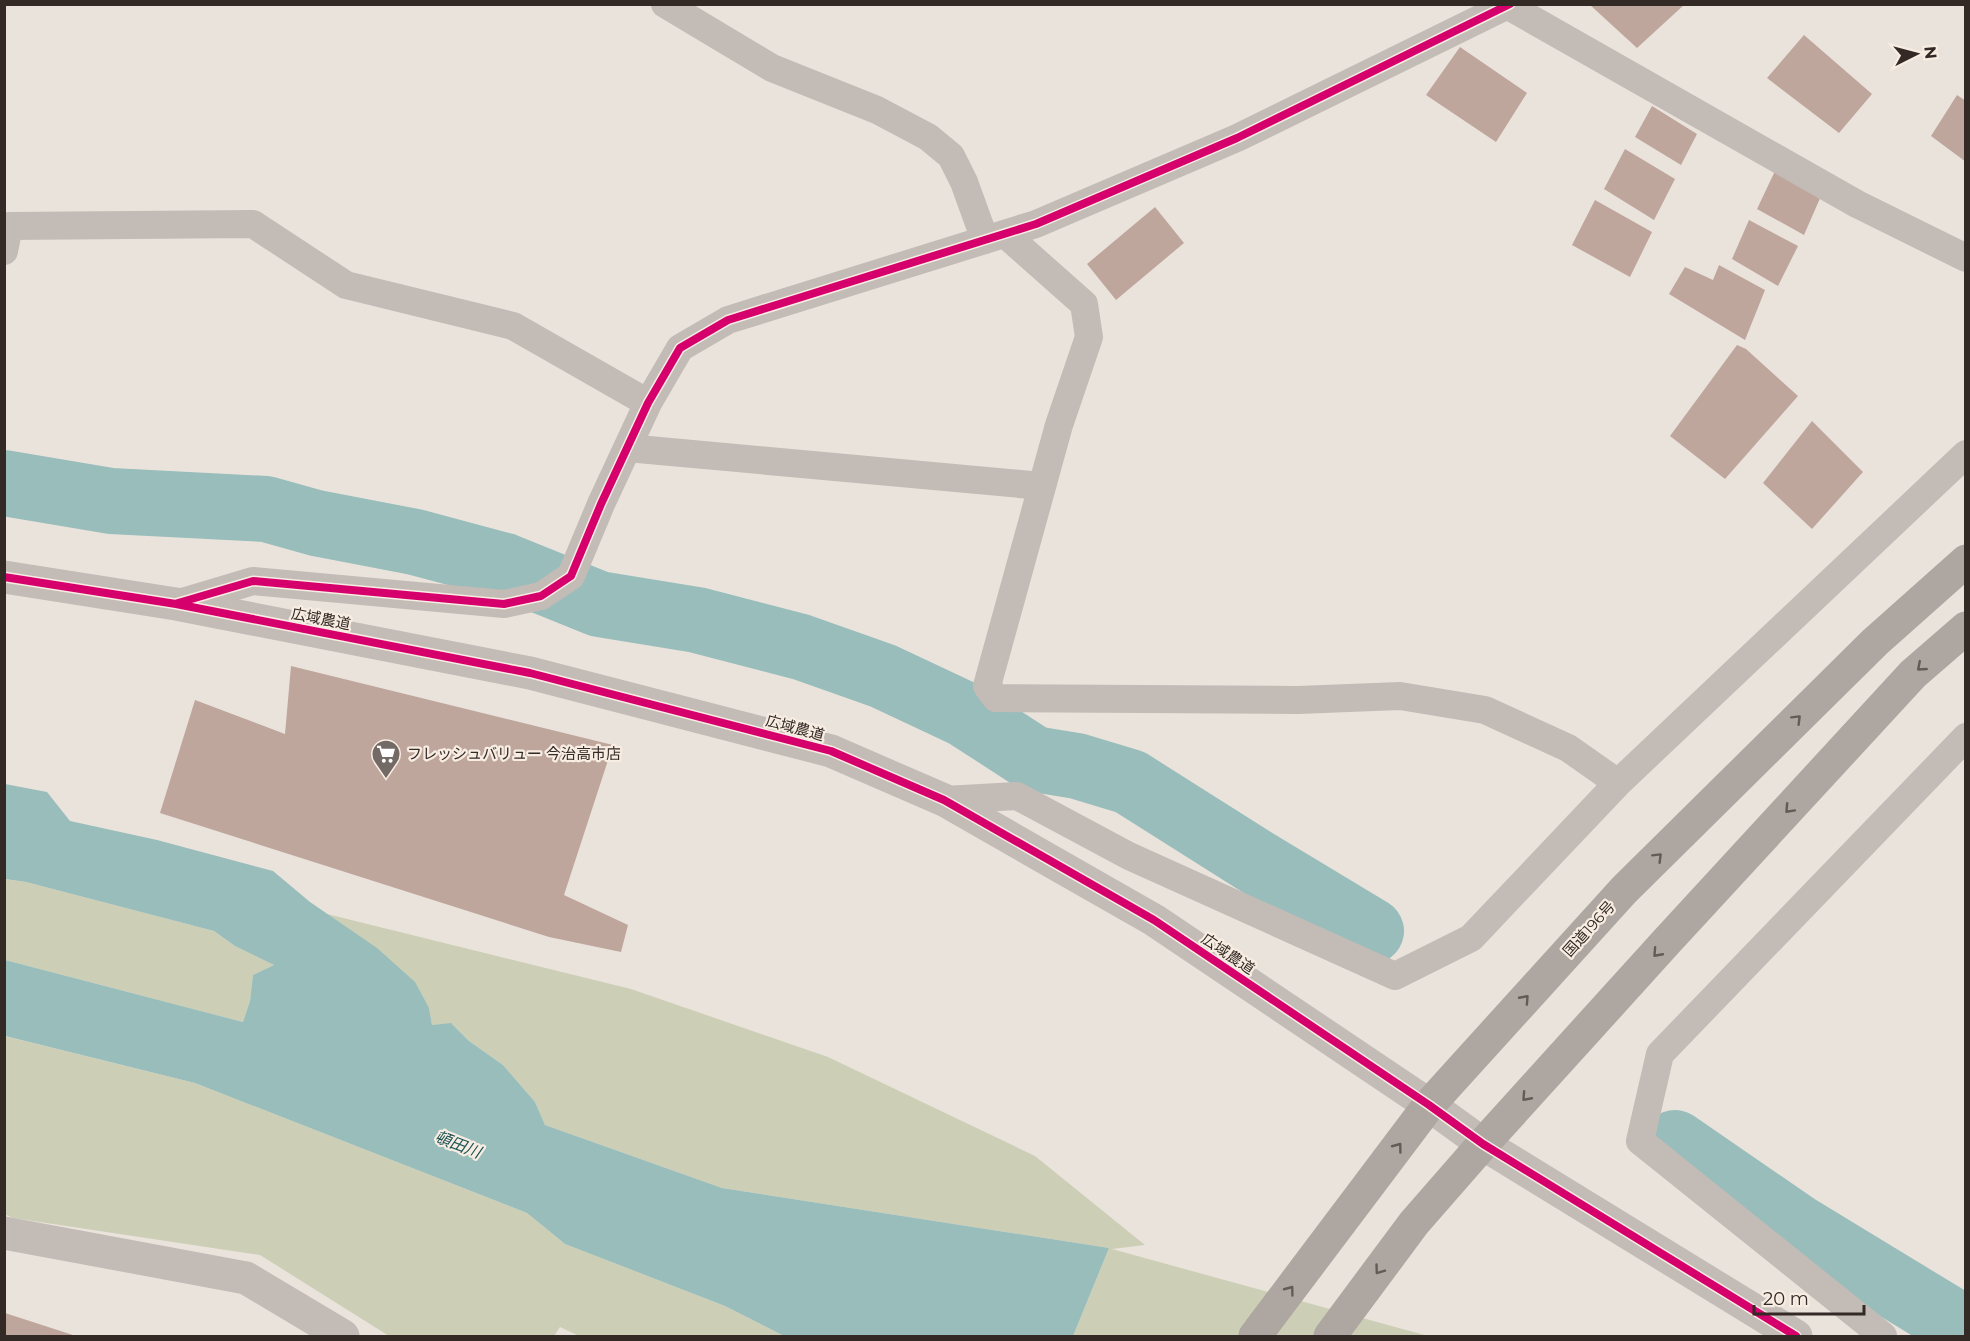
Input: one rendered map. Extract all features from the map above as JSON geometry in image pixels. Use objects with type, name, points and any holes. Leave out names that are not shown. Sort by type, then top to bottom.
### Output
[{"type":"highway","name":"国道196号","points":[[1255,1336],[1429,1105],[1624,890],[1875,642],[1965,561]]},
{"type":"highway","points":[[1330,1336],[1414,1222],[1483,1144],[1912,674],[1965,628]]},
{"type":"street","points":[[665,4],[772,68],[877,110],[928,137],[951,156],[995,237],[1084,304],[1089,337],[1059,426],[987,686],[996,698],[1298,700],[1400,696],[1485,710],[1568,748],[1617,783]]},
{"type":"street","points":[[176,604],[253,582],[504,604],[541,596],[571,576],[601,504],[648,403],[680,348],[728,320],[1036,224],[1237,138],[1508,5],[1857,204],[1965,258]]},
{"type":"street","points":[[4,251],[9,226],[253,224],[346,285],[513,326],[648,403]]},
{"type":"street","points":[[627,448],[1042,486]]},
{"type":"street","points":[[944,800],[1017,796],[1129,856],[1395,976],[1471,938],[1617,783],[1965,454]]},
{"type":"street","name":"広域農道","points":[[4,577],[176,604],[530,673],[831,751],[944,800],[1154,920],[1429,1105],[1483,1144],[1796,1336]]},
{"type":"street","points":[[1883,1336],[1640,1141],[1660,1054],[1965,736]]},
{"type":"street","points":[[4,1233],[246,1278],[343,1336]]},
{"type":"green space","points":[[4,879],[26,882],[214,931],[235,946],[274,965],[253,975],[250,1001],[243,1022],[5,960]]},
{"type":"green space","points":[[327,914],[631,989],[828,1057],[1035,1156],[1145,1245],[1112,1249],[1428,1336],[1073,1336],[1109,1248],[722,1188],[545,1125],[535,1102],[503,1065],[469,1041],[452,1024],[432,1025],[429,1008]]},
{"type":"green space","points":[[4,1036],[195,1083],[527,1213],[565,1244],[725,1306],[784,1336],[579,1336],[560,1327],[554,1336],[389,1336],[260,1255],[13,1218],[4,1214]]},
{"type":"water","name":"頓田川","points":[[5,784],[47,792],[70,821],[157,840],[273,871],[310,902],[377,948],[415,982],[429,1008],[432,1025],[451,1023],[469,1041],[503,1065],[535,1102],[545,1125],[722,1188],[1109,1248],[1073,1336],[784,1336],[725,1306],[565,1244],[527,1213],[195,1083],[5,1036],[5,960],[243,1022],[250,1001],[253,975],[274,965],[235,946],[214,931],[26,882],[5,879]]},
{"type":"building","points":[[1589,4],[1685,4],[1637,48]]},
{"type":"building","points":[[1804,35],[1872,94],[1839,133],[1767,78]]},
{"type":"building","points":[[1460,47],[1527,93],[1496,142],[1426,95]]},
{"type":"building","points":[[1957,95],[1966,101],[1966,162],[1931,136]]},
{"type":"building","points":[[1652,106],[1697,134],[1681,165],[1635,137]]},
{"type":"building","points":[[1625,149],[1675,179],[1654,220],[1604,189]]},
{"type":"building","points":[[1775,171],[1821,196],[1804,235],[1757,209]]},
{"type":"building","points":[[1595,200],[1652,232],[1630,277],[1572,245]]},
{"type":"building","points":[[1155,207],[1184,243],[1116,300],[1087,264]]},
{"type":"building","points":[[1749,220],[1798,246],[1778,286],[1732,259]]},
{"type":"building","points":[[1719,265],[1765,290],[1745,340],[1669,294],[1685,267],[1713,280]]},
{"type":"building","points":[[1737,345],[1746,349],[1798,396],[1725,479],[1670,436]]},
{"type":"building","points":[[1812,421],[1863,472],[1812,529],[1763,483]]},
{"type":"building","name":"フレッシュバリュー 今治高市店","points":[[291,666],[613,745],[564,895],[628,925],[621,952],[549,937],[160,813],[195,700],[285,734]]},
{"type":"building","points":[[5,1313],[76,1336],[5,1336]]},
{"type":"waterway","points":[[4,483],[111,501],[266,509],[316,523],[415,542],[505,566],[599,604],[697,620],[801,647],[883,676],[966,715],[1034,759],[1077,766],[1130,782],[1371,931]]},
{"type":"waterway","points":[[1675,1143],[1797,1227],[1950,1320],[1966,1327]]},
{"type":"cycle path","points":[[178,603],[253,581],[504,604],[541,596],[571,576],[601,504],[648,403],[680,348],[728,320],[1036,224],[1237,138],[1510,4]]},
{"type":"cycle path","points":[[4,577],[176,604],[530,673],[831,751],[944,800],[1154,920],[1429,1105],[1483,1144],[1796,1336]]},
{"type":"place","name":"フレッシュバリュー 今治高市店","points":[[386,780]]}]
